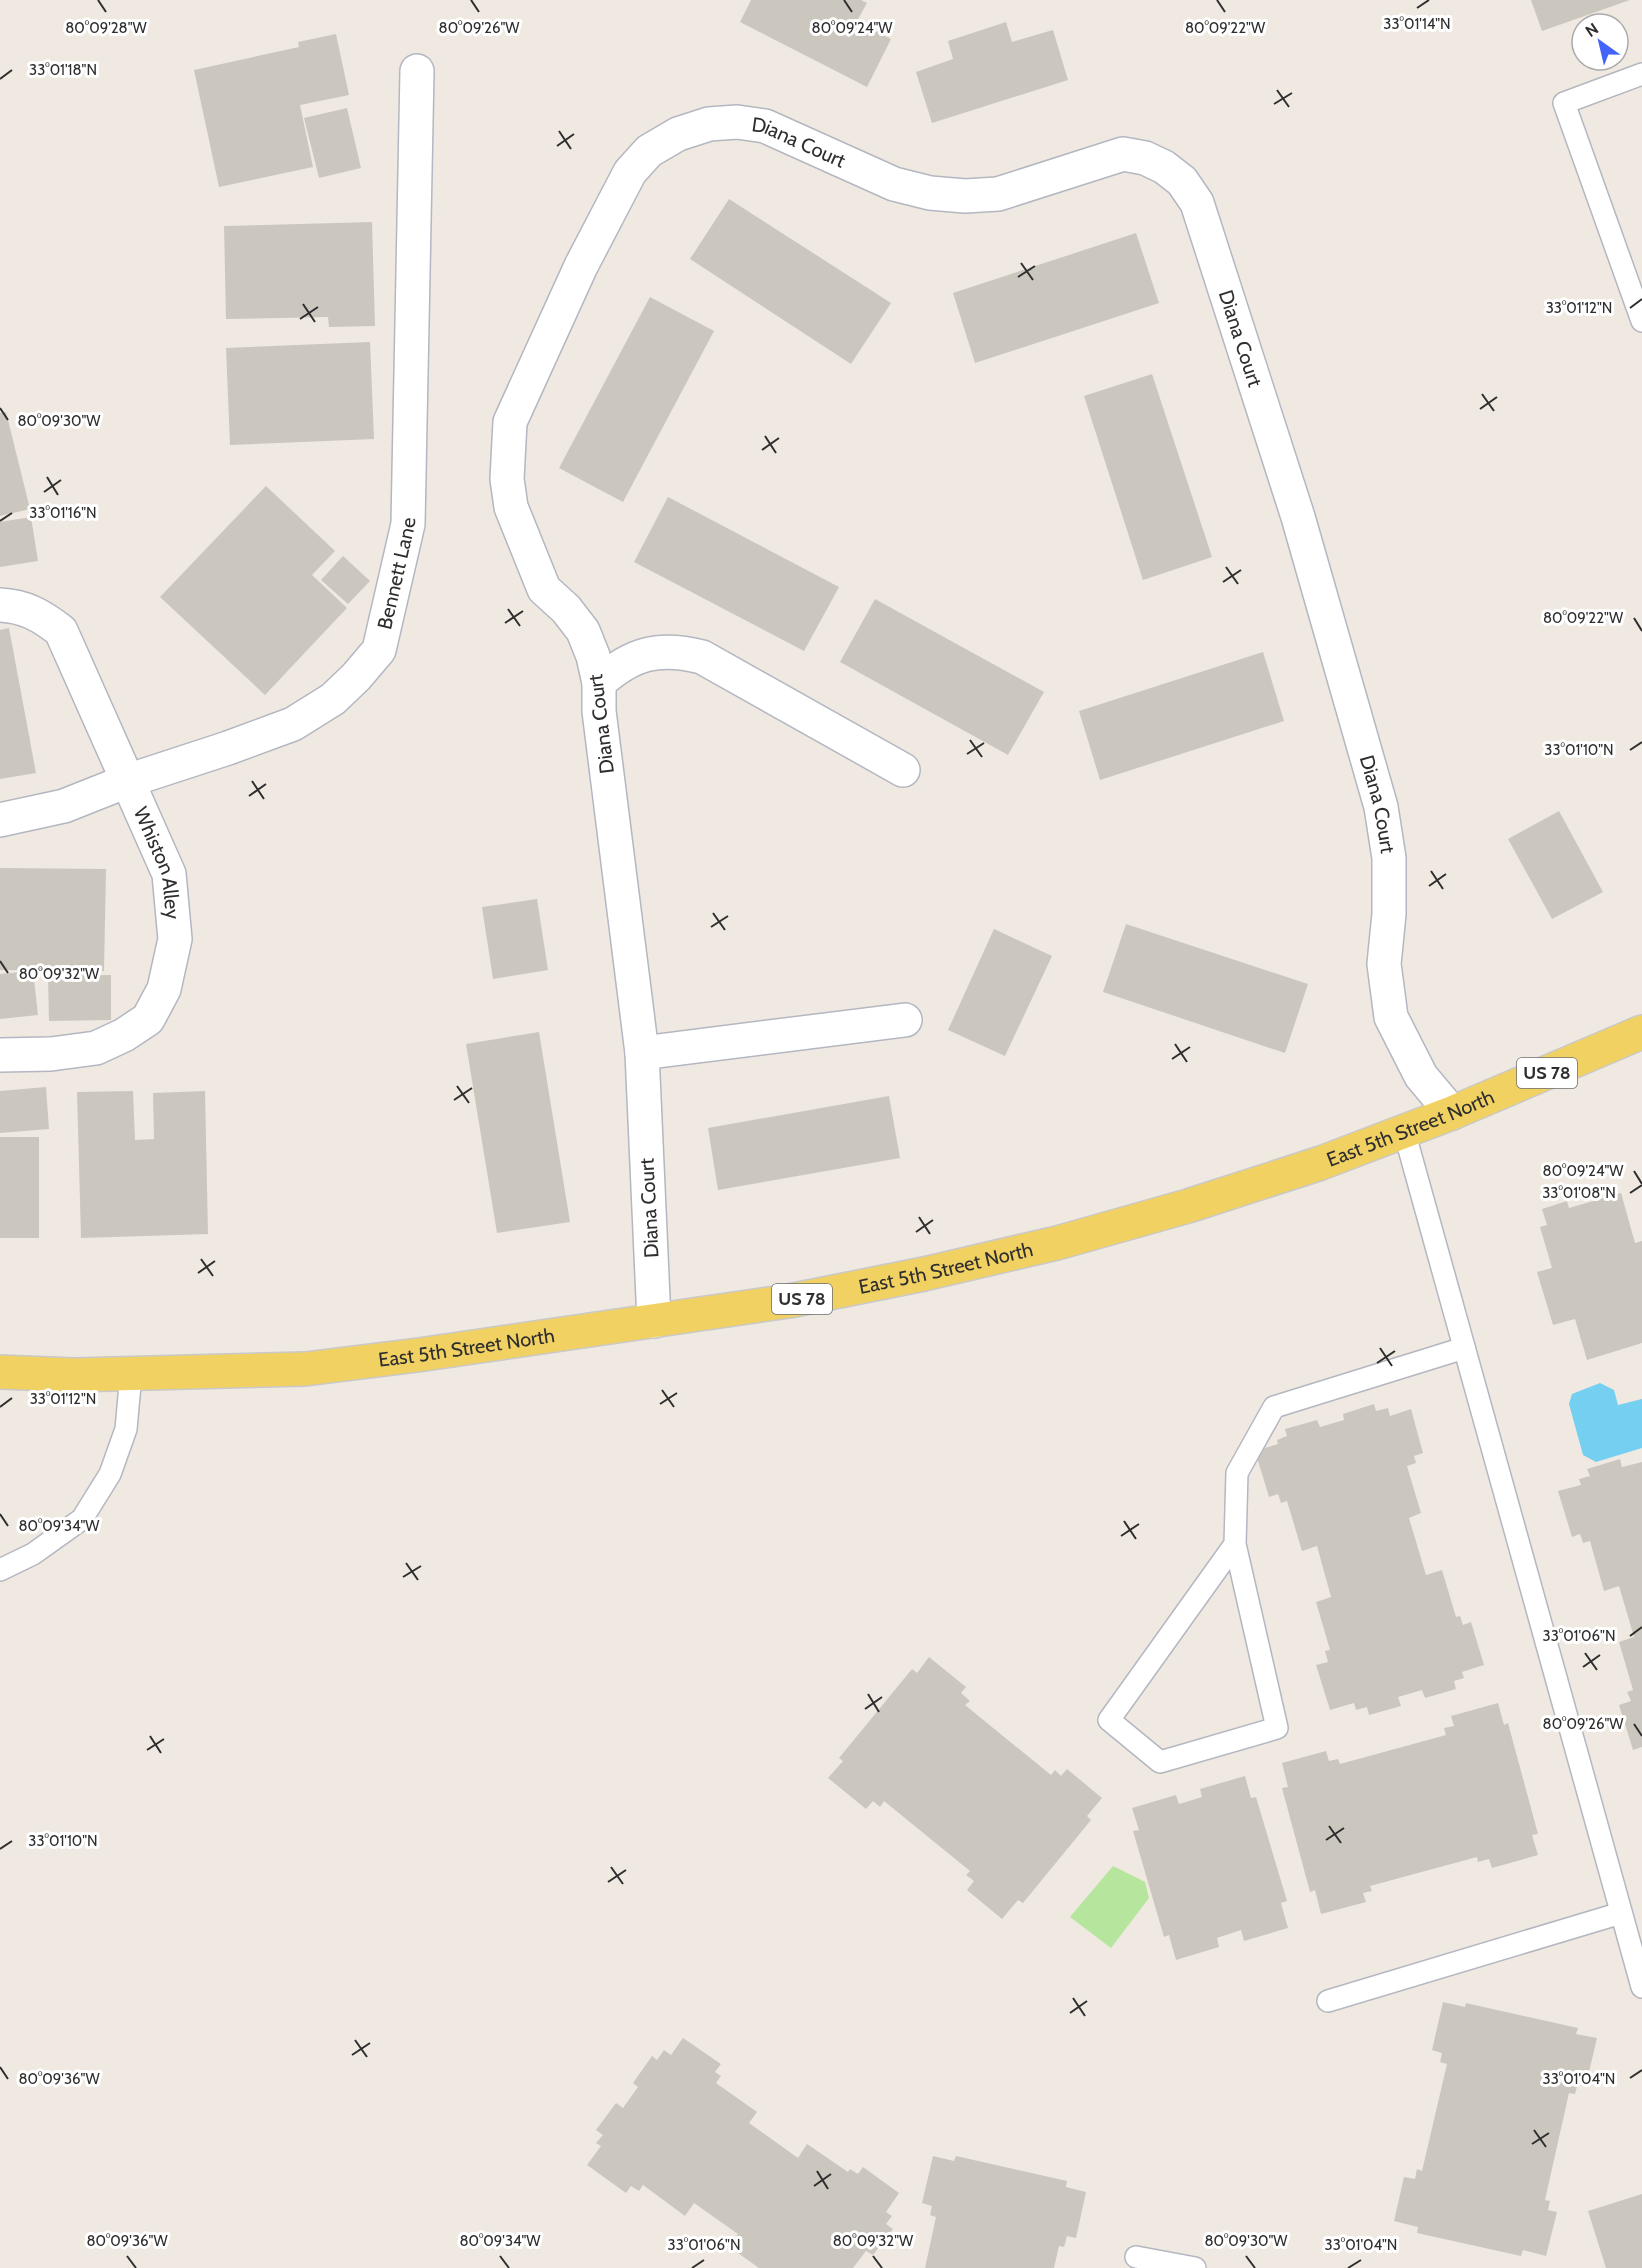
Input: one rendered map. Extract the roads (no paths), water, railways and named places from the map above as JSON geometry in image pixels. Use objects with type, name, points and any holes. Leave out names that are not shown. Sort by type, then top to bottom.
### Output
[{"type":"main road","name":"East 5th Street North","points":[[0,1372],[74,1375],[304,1369],[418,1355],[789,1301],[924,1274],[1057,1243],[1188,1206],[1321,1163],[1452,1113],[1642,1032]]},
{"type":"street","name":"Bennett Lane","points":[[0,820],[64,806],[127,781],[293,724],[333,699],[379,650],[408,524],[417,71]]},
{"type":"street","name":"Diana Court","points":[[654,1321],[642,1053],[599,711],[599,683],[593,656],[583,631],[566,609],[544,589],[511,507],[507,479],[510,422],[581,266],[630,172],[649,151],[678,134],[709,124],[737,122],[765,126],[894,184],[930,193],[965,196],[998,194],[1123,154],[1145,158],[1164,167],[1182,181],[1197,203],[1298,517],[1381,807],[1389,858],[1389,914],[1384,964],[1391,1017],[1420,1076],[1452,1113]]},
{"type":"street","name":"Whiston Alley","points":[[0,605],[18,606],[43,617],[61,631],[169,874],[175,939],[164,989],[148,1019],[124,1035],[96,1048],[51,1054],[0,1055]]},
{"type":"street","points":[[599,683],[615,668],[635,657],[658,652],[680,651],[702,657],[903,770]]},
{"type":"street","points":[[642,1053],[905,1020]]},
{"type":"lane","points":[[1642,74],[1564,103],[1642,321]]},
{"type":"lane","points":[[1404,1131],[1642,1987]]},
{"type":"lane","points":[[1235,1544],[1109,1720],[1160,1762],[1277,1728],[1235,1544],[1237,1473],[1274,1407],[1464,1348]]},
{"type":"lane","points":[[0,1570],[33,1554],[82,1519],[110,1474],[126,1429],[131,1374]]},
{"type":"lane","points":[[1328,2001],[1621,1913]]},
{"type":"lane","points":[[1136,2257],[1195,2268]]},
{"type":"water","points":[[1600,1383],[1614,1390],[1618,1405],[1642,1399],[1642,1448],[1596,1462],[1583,1455],[1569,1404],[1572,1394]]}]
